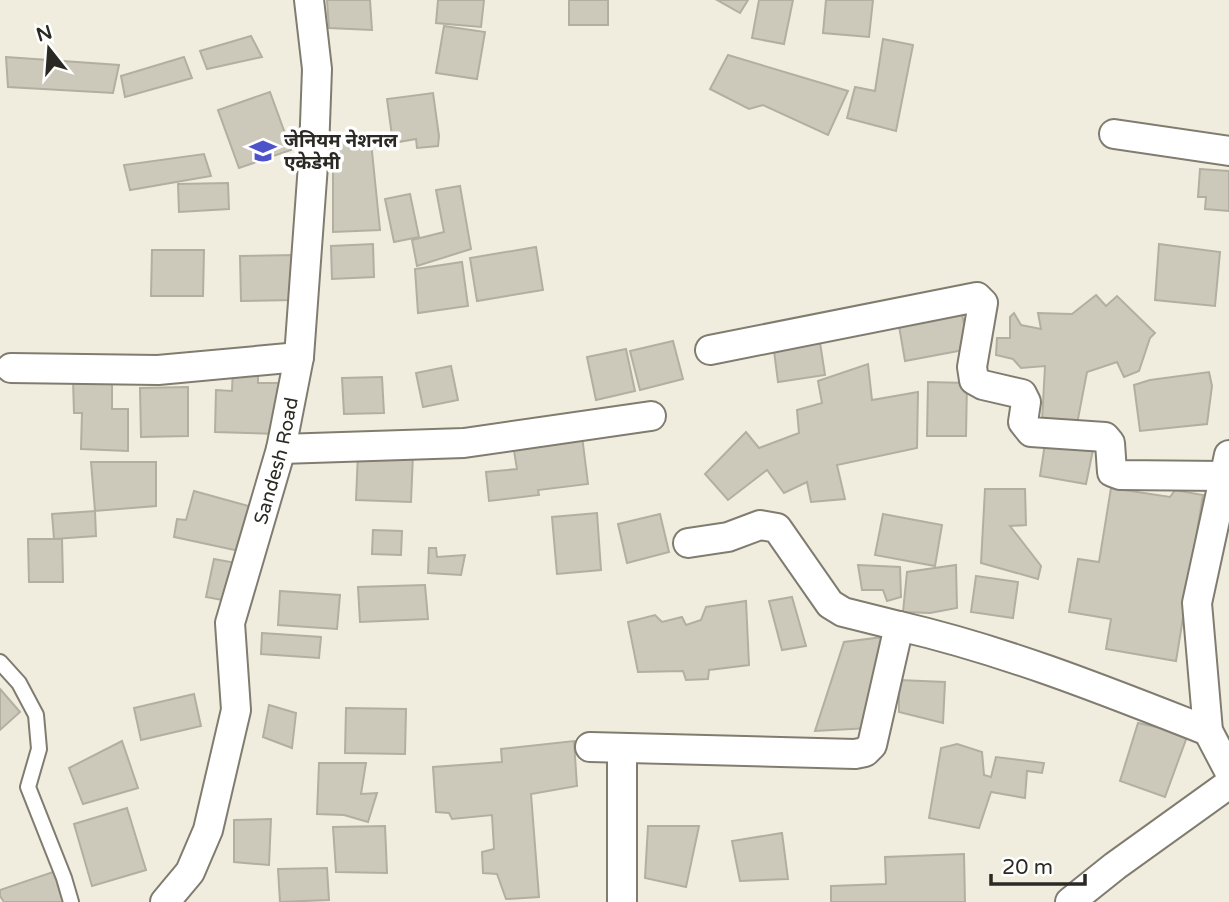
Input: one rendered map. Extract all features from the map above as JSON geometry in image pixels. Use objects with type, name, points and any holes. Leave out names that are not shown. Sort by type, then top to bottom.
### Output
[{"type":"street","name":"Sandesh Road","points":[[165,902],[190,872],[208,830],[236,710],[230,623],[281,449],[299,357],[314,151],[316,83],[309,0]]},
{"type":"street","points":[[1114,134],[1229,151]]},
{"type":"street","points":[[710,350],[977,297],[982,303],[972,366],[974,380],[983,386],[1022,394],[1026,402],[1023,422],[1031,432],[1105,437],[1110,443],[1112,472],[1120,475],[1226,466],[1197,603],[1208,731],[1229,771]]},
{"type":"street","points":[[11,368],[158,370],[299,357]]},
{"type":"street","points":[[281,449],[464,443],[651,416]]},
{"type":"street","points":[[688,543],[727,537],[760,525],[777,528],[830,604],[843,612],[964,641],[1063,674],[1208,731]]},
{"type":"street","points":[[590,747],[855,754],[865,752],[872,745],[900,626]]},
{"type":"street","points":[[622,748],[622,902]]},
{"type":"street","points":[[1070,902],[1229,784]]},
{"type":"lane","points":[[0,662],[19,684],[36,715],[40,749],[28,787],[71,902]]},
{"type":"building","points":[[327,0],[370,0],[372,30],[329,28]]},
{"type":"building","points":[[438,0],[484,0],[481,27],[436,23]]},
{"type":"building","points":[[569,0],[608,0],[608,25],[569,25]]},
{"type":"building","points":[[717,0],[748,0],[740,13]]},
{"type":"building","points":[[759,0],[793,0],[784,44],[752,38]]},
{"type":"building","points":[[826,0],[873,0],[869,37],[823,33]]},
{"type":"building","points":[[444,26],[485,32],[477,79],[436,73]]},
{"type":"building","points":[[251,36],[262,57],[207,69],[200,51]]},
{"type":"building","points":[[883,39],[913,45],[896,131],[847,118],[855,87],[875,91]]},
{"type":"building","points":[[728,55],[848,91],[828,135],[763,105],[749,109],[710,89]]},
{"type":"building","points":[[6,57],[119,65],[113,93],[8,87]]},
{"type":"building","points":[[184,57],[192,78],[125,97],[121,76]]},
{"type":"building","points":[[270,92],[291,150],[239,168],[218,110]]},
{"type":"building","points":[[433,93],[438,146],[417,148],[416,139],[393,143],[387,99]]},
{"type":"building","points":[[333,142],[371,142],[380,230],[333,232]]},
{"type":"building","points":[[204,154],[211,176],[130,190],[124,165]]},
{"type":"building","points":[[1200,169],[1229,171],[1229,211],[1205,209],[1206,197],[1198,197]]},
{"type":"building","points":[[228,183],[229,209],[179,212],[178,184]]},
{"type":"building","points":[[460,186],[471,249],[417,266],[412,240],[444,232],[436,190]]},
{"type":"building","points":[[410,194],[419,237],[394,242],[385,199]]},
{"type":"building","points":[[373,244],[374,277],[332,279],[331,246]]},
{"type":"building","points":[[1159,244],[1220,252],[1215,306],[1155,300]]},
{"type":"building","points":[[536,247],[543,290],[477,301],[470,258]]},
{"type":"building","points":[[152,250],[204,250],[203,296],[151,296]]},
{"type":"building","points":[[295,255],[295,300],[241,301],[240,256]]},
{"type":"building","points":[[462,262],[468,306],[418,313],[415,269]]},
{"type":"building","points":[[1096,295],[1106,306],[1117,296],[1155,333],[1150,338],[1139,371],[1124,377],[1117,362],[1087,372],[1077,424],[1042,421],[1045,366],[1021,368],[1013,359],[996,355],[997,338],[1010,338],[1010,317],[1014,313],[1021,325],[1041,329],[1038,313],[1072,314]]},
{"type":"building","points":[[961,309],[969,349],[905,361],[898,320]]},
{"type":"building","points":[[819,336],[825,375],[778,382],[773,343]]},
{"type":"building","points":[[673,341],[683,379],[640,390],[630,351]]},
{"type":"building","points":[[626,349],[635,391],[596,400],[587,357]]},
{"type":"building","points":[[868,364],[872,400],[918,392],[917,448],[837,465],[845,499],[811,502],[807,482],[784,493],[767,470],[728,500],[705,474],[746,432],[759,448],[799,433],[797,410],[822,403],[818,381]]},
{"type":"building","points":[[451,366],[458,400],[423,407],[416,373]]},
{"type":"building","points":[[233,367],[258,368],[258,383],[282,383],[280,434],[215,432],[216,390],[232,391]]},
{"type":"building","points":[[1209,372],[1212,386],[1207,424],[1140,431],[1134,385],[1150,380]]},
{"type":"building","points":[[382,377],[384,413],[344,414],[342,378]]},
{"type":"building","points":[[112,379],[112,409],[128,409],[128,451],[81,449],[82,413],[74,413],[73,380]]},
{"type":"building","points":[[928,382],[967,383],[966,436],[927,436]]},
{"type":"building","points":[[188,387],[188,436],[141,437],[140,388]]},
{"type":"building","points":[[582,436],[588,484],[538,490],[539,495],[489,501],[486,472],[517,469],[513,444]]},
{"type":"building","points":[[1046,437],[1094,445],[1086,484],[1040,476]]},
{"type":"building","points":[[358,453],[413,454],[411,502],[356,500]]},
{"type":"building","points":[[91,462],[156,462],[156,506],[95,511]]},
{"type":"building","points":[[1111,488],[1170,497],[1175,490],[1203,495],[1176,661],[1106,649],[1111,619],[1069,612],[1078,559],[1099,562]]},
{"type":"building","points":[[985,489],[1025,489],[1026,525],[1010,526],[1041,566],[1038,579],[981,563]]},
{"type":"building","points":[[194,491],[252,507],[244,552],[174,537],[177,519],[186,520]]},
{"type":"building","points":[[95,511],[96,536],[54,539],[52,514]]},
{"type":"building","points":[[597,513],[601,570],[557,574],[552,517]]},
{"type":"building","points":[[660,514],[669,552],[627,563],[618,524]]},
{"type":"building","points":[[883,514],[942,525],[935,566],[875,555]]},
{"type":"building","points":[[373,530],[402,531],[401,555],[372,554]]},
{"type":"building","points":[[28,539],[62,539],[63,582],[29,582]]},
{"type":"building","points":[[429,548],[436,548],[437,557],[465,555],[461,575],[428,573]]},
{"type":"building","points":[[214,559],[236,563],[228,601],[206,597]]},
{"type":"building","points":[[858,565],[900,567],[901,597],[887,601],[883,590],[862,590]]},
{"type":"building","points":[[956,565],[957,608],[930,613],[903,612],[907,572]]},
{"type":"building","points":[[976,576],[1018,582],[1013,618],[971,612]]},
{"type":"building","points":[[425,585],[428,619],[360,622],[358,587]]},
{"type":"building","points":[[280,591],[340,595],[337,629],[278,625]]},
{"type":"building","points":[[792,597],[806,646],[782,650],[769,601]]},
{"type":"building","points":[[746,601],[749,665],[709,670],[708,679],[686,680],[683,671],[638,672],[628,622],[655,615],[662,622],[682,617],[686,625],[701,620],[706,607]]},
{"type":"building","points":[[262,633],[321,637],[319,658],[261,654]]},
{"type":"building","points":[[891,636],[870,728],[815,731],[844,642]]},
{"type":"building","points":[[899,680],[945,682],[943,723],[899,712]]},
{"type":"building","points":[[0,689],[20,712],[0,730]]},
{"type":"building","points":[[194,694],[201,726],[141,740],[134,708]]},
{"type":"building","points":[[269,705],[296,713],[292,748],[263,737]]},
{"type":"building","points":[[346,708],[406,709],[405,754],[345,753]]},
{"type":"building","points":[[1138,723],[1188,734],[1165,797],[1120,781]]},
{"type":"building","points":[[122,741],[138,788],[83,804],[69,768]]},
{"type":"building","points":[[574,741],[577,786],[531,794],[539,897],[506,899],[497,874],[483,873],[482,852],[494,849],[492,815],[452,819],[449,813],[436,812],[433,767],[502,762],[501,749]]},
{"type":"building","points":[[957,744],[982,752],[984,775],[991,777],[996,757],[1044,763],[1042,773],[1027,771],[1025,798],[991,792],[979,828],[929,818],[941,748]]},
{"type":"building","points":[[319,763],[366,763],[361,794],[377,793],[368,822],[344,815],[317,814]]},
{"type":"building","points":[[127,808],[146,870],[92,886],[74,824]]},
{"type":"building","points":[[271,819],[269,865],[234,862],[234,820]]},
{"type":"building","points":[[385,826],[387,873],[336,872],[333,827]]},
{"type":"building","points":[[648,826],[699,826],[686,887],[645,878]]},
{"type":"building","points":[[782,833],[788,879],[740,881],[732,841]]},
{"type":"building","points":[[964,854],[965,902],[831,902],[831,886],[886,884],[885,857]]},
{"type":"building","points":[[327,868],[329,900],[280,902],[278,869]]},
{"type":"building","points":[[56,871],[68,902],[4,902],[0,896],[0,890]]},
{"type":"place","name":"जेनियम नेशनल एकेडेमी","points":[[263,151]]}]
